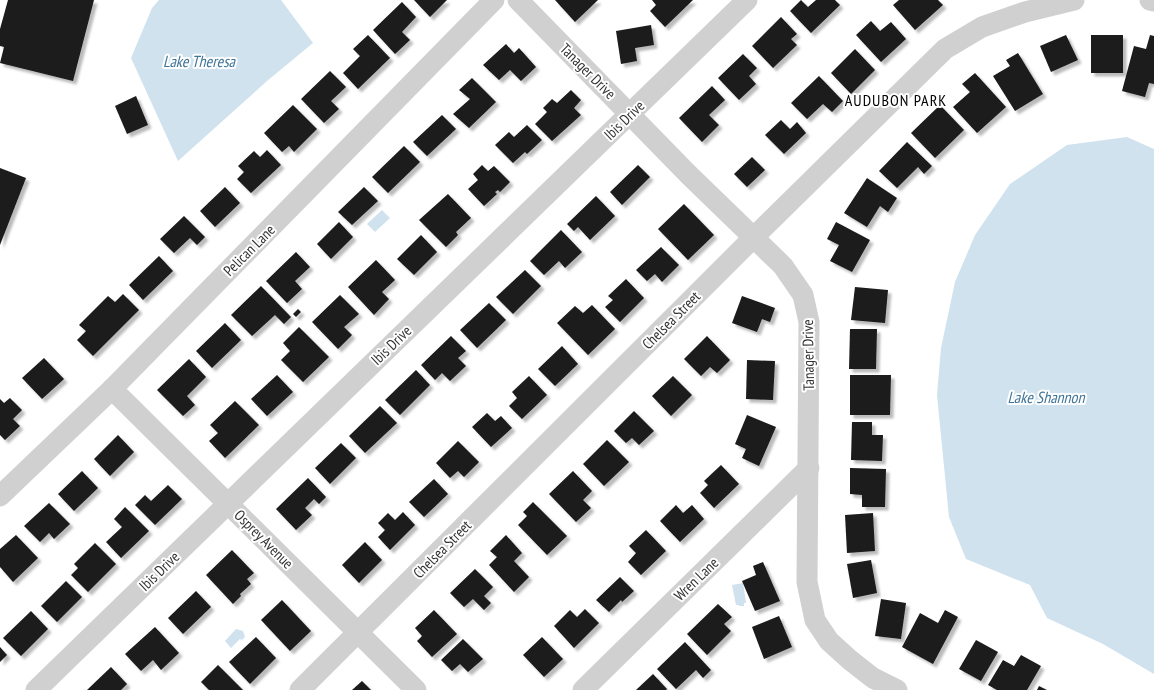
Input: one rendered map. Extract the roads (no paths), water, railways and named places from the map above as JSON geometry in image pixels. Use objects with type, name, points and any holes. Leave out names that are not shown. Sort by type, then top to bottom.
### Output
[{"type":"street","name":"Pelican Lane","points":[[0,496],[112,389],[494,0]]},
{"type":"street","name":"Tanager Drive","points":[[518,0],[753,238],[783,266],[803,295],[809,322],[808,582],[815,620],[829,641],[850,660],[867,684],[897,690]]},
{"type":"street","name":"Ibis Drive","points":[[36,690],[747,0]]},
{"type":"street","name":"Chelsea Street","points":[[300,690],[753,238],[945,49],[982,27],[1025,12],[1074,0]]},
{"type":"street","name":"Osprey Avenue","points":[[112,389],[416,690]]},
{"type":"street","name":"Wren Lane","points":[[583,690],[809,468]]},
{"type":"water","name":"Lake Theresa","points":[[159,0],[281,0],[313,43],[267,81],[178,161],[131,58],[152,8]]},
{"type":"water","name":"Lake Shannon","points":[[1127,137],[1154,149],[1154,674],[1103,644],[1047,618],[1030,585],[966,559],[949,517],[937,395],[941,348],[955,282],[975,235],[1010,184],[1067,145]]},
{"type":"water","points":[[382,210],[390,218],[375,232],[367,224]]},
{"type":"water","points":[[743,583],[746,603],[744,603],[744,606],[739,606],[736,605],[732,585]]},
{"type":"water","points":[[236,629],[243,631],[245,637],[242,640],[240,639],[231,648],[225,641]]},
{"type":"district","name":"AUDUBON PARK","points":[[896,100]]}]
